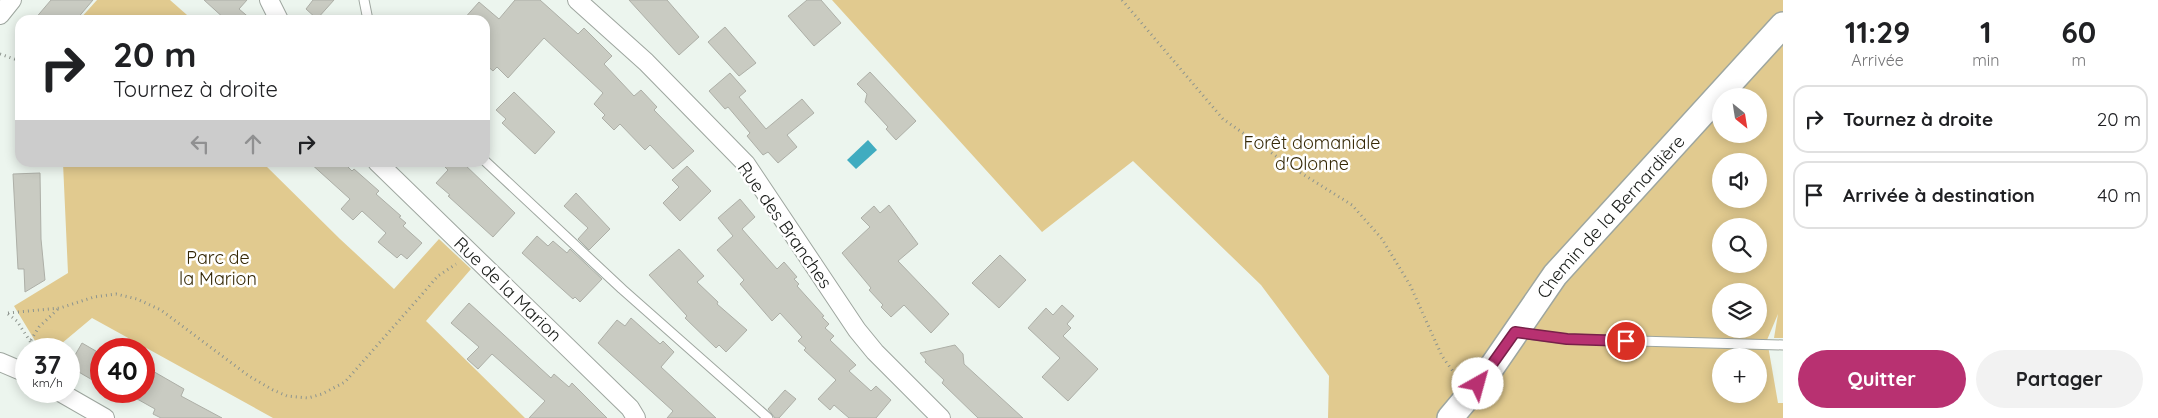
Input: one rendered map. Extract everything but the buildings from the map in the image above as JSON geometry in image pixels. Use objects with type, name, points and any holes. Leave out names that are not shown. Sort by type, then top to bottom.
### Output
[{"type":"street","points":[[0,16],[12,0]]},
{"type":"street","points":[[269,0],[276,15]]},
{"type":"street","name":"Rue des Branches","points":[[577,0],[646,62],[746,164],[857,330],[875,352],[941,418]]},
{"type":"street","name":"Chemin de la Bernardière","points":[[1450,418],[1487,374],[1555,275],[1783,25]]},
{"type":"street","name":"Rue de la Marion","points":[[382,167],[630,408],[636,418]]},
{"type":"street","points":[[0,358],[0,363],[15,369]]},
{"type":"street","points":[[79,403],[105,418]]},
{"type":"lane","points":[[364,0],[367,15]]},
{"type":"lane","points":[[490,166],[622,289],[768,418]]},
{"type":"lane","points":[[1515,332],[1567,339],[1783,345]]},
{"type":"path","points":[[1122,0],[1223,119],[1293,168],[1352,205],[1376,232],[1410,286],[1442,356],[1470,394]]},
{"type":"path","points":[[0,54],[15,59]]},
{"type":"path","points":[[30,338],[17,321],[8,313],[60,308],[94,296],[116,294],[137,299],[161,310],[249,376],[273,390],[287,396],[308,398],[322,394],[345,382],[438,276],[471,254]]},
{"type":"path","points":[[32,338],[39,327],[60,308]]},
{"type":"green space","points":[[97,0],[170,0],[187,15],[84,15]]},
{"type":"green space","name":"Forêt domaniale d'Olonne","points":[[832,0],[1783,0],[1783,338],[1774,338],[1778,314],[1767,340],[1778,403],[1783,403],[1783,418],[1328,418],[1329,376],[1261,285],[1133,161],[1042,232]]},
{"type":"green space","name":"Parc de la Marion","points":[[63,167],[267,167],[394,289],[439,239],[471,269],[426,321],[525,418],[273,418],[155,353],[155,338],[128,338],[92,318],[68,338],[33,338],[14,306],[68,273]]},
{"type":"water","points":[[868,140],[877,150],[856,169],[847,160]]},
{"type":"route","points":[[1478,384],[1487,374],[1515,332],[1567,339],[1626,341]]}]
